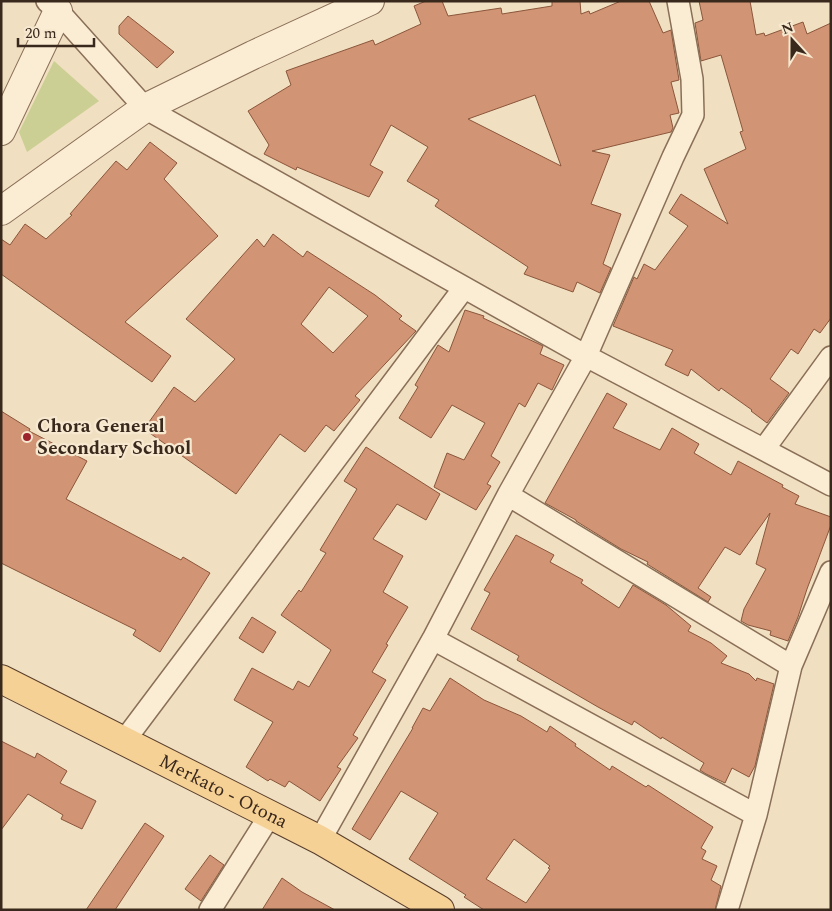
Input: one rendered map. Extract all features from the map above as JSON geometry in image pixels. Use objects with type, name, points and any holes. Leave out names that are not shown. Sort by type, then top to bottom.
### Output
[{"type":"main road","name":"Merkato - Otona","points":[[1,679],[320,840],[440,910]]},
{"type":"street","points":[[1,211],[145,108],[370,1]]},
{"type":"street","points":[[320,840],[433,639],[508,495],[586,356],[673,157],[694,115],[692,78],[678,1]]},
{"type":"street","points":[[1,130],[52,6],[145,108],[586,356],[831,485]]},
{"type":"street","points":[[124,741],[464,288]]},
{"type":"street","points":[[764,449],[831,357]]},
{"type":"street","points":[[508,495],[791,666]]},
{"type":"street","points":[[727,910],[756,815],[791,666],[831,572]]},
{"type":"street","points":[[433,639],[756,815]]},
{"type":"street","points":[[210,910],[270,815]]},
{"type":"green space","points":[[54,61],[99,101],[27,152],[19,132]]},
{"type":"building","points":[[426,1],[442,1],[448,16],[501,8],[502,14],[552,6],[552,1],[580,1],[581,14],[589,11],[590,14],[621,1],[649,1],[663,33],[671,30],[679,80],[671,82],[679,113],[670,115],[673,128],[671,132],[592,151],[610,155],[591,204],[621,214],[603,264],[611,268],[600,293],[577,282],[573,292],[524,274],[528,267],[435,206],[439,200],[407,181],[428,147],[391,125],[370,165],[383,172],[369,197],[297,167],[296,170],[264,154],[269,145],[248,111],[291,85],[286,71],[373,40],[375,45],[421,24],[414,6]],"holes":[[[535,95],[561,166],[468,119]]]},
{"type":"building","points":[[699,1],[750,1],[756,35],[764,33],[765,36],[803,22],[807,34],[831,23],[831,318],[820,333],[814,329],[798,354],[791,349],[770,379],[789,393],[767,423],[752,410],[721,388],[719,391],[691,369],[688,376],[665,365],[673,350],[613,326],[634,277],[637,279],[644,264],[655,270],[688,226],[669,213],[681,194],[728,224],[704,169],[746,149],[740,132],[743,131],[721,55],[701,61],[695,23],[703,20]]},
{"type":"building","points":[[128,16],[174,52],[157,68],[119,34],[119,26]]},
{"type":"building","points":[[150,142],[177,163],[164,179],[218,236],[125,322],[171,356],[152,382],[1,274],[1,239],[10,245],[25,224],[46,239],[72,215],[70,214],[116,161],[127,170]]},
{"type":"building","points":[[273,234],[303,257],[307,251],[375,295],[402,316],[399,319],[416,331],[355,396],[360,400],[334,431],[326,425],[305,452],[280,434],[236,494],[144,429],[174,387],[195,402],[235,359],[186,319],[257,239],[264,247]],"holes":[[[329,287],[368,316],[333,353],[301,324]]]},
{"type":"building","points":[[465,310],[484,316],[483,318],[543,346],[540,354],[564,365],[552,390],[538,383],[525,407],[519,403],[491,456],[500,462],[487,484],[491,486],[476,510],[434,487],[447,453],[464,460],[485,423],[452,405],[431,438],[399,418],[418,387],[415,385],[438,345],[449,352]]},
{"type":"building","points":[[607,393],[627,404],[613,428],[660,450],[672,428],[699,444],[694,453],[731,475],[738,461],[783,485],[782,487],[799,496],[795,504],[831,517],[831,525],[788,641],[770,635],[771,631],[748,625],[741,621],[744,609],[766,569],[756,564],[770,513],[740,555],[725,547],[698,588],[711,597],[708,602],[647,564],[648,562],[621,549],[576,520],[545,503]]},
{"type":"building","points":[[1,411],[30,429],[29,431],[87,461],[66,499],[181,560],[183,557],[210,573],[160,652],[133,635],[136,630],[1,563]]},
{"type":"building","points":[[366,447],[440,494],[426,520],[397,504],[373,539],[403,556],[383,592],[408,607],[372,672],[386,680],[353,735],[358,738],[337,767],[341,769],[320,801],[289,781],[285,787],[270,779],[268,781],[246,767],[273,722],[234,700],[252,668],[293,690],[298,681],[309,687],[331,650],[281,615],[299,590],[301,592],[326,553],[320,550],[357,489],[344,481]]},
{"type":"building","points":[[516,535],[554,555],[550,562],[583,580],[581,583],[619,608],[633,585],[666,605],[691,626],[688,631],[711,643],[727,656],[721,663],[749,674],[756,681],[757,678],[774,684],[755,766],[749,777],[732,768],[725,783],[706,774],[700,770],[704,763],[662,737],[661,739],[634,721],[632,725],[598,707],[517,660],[519,656],[471,629],[490,593],[484,590]]},
{"type":"building","points":[[252,617],[276,632],[263,653],[239,638]]},
{"type":"building","points":[[450,678],[484,700],[521,716],[547,732],[550,726],[610,770],[612,766],[646,787],[648,785],[713,827],[701,848],[706,851],[702,859],[717,866],[711,880],[721,886],[715,910],[484,910],[464,897],[466,895],[409,859],[438,813],[401,791],[370,840],[352,829],[423,708],[430,711]],"holes":[[[514,839],[550,866],[548,868],[550,869],[526,903],[486,879]]]},
{"type":"building","points":[[1,741],[35,758],[37,753],[67,771],[60,783],[96,801],[82,829],[61,819],[63,815],[28,794],[1,830]]},
{"type":"building","points":[[145,823],[164,836],[115,910],[86,910]]},
{"type":"building","points":[[210,855],[224,865],[201,901],[185,889]]},
{"type":"building","points":[[282,878],[302,892],[335,910],[262,910]]},
{"type":"place","name":"Chora General Secondary School","points":[[27,437]]}]
